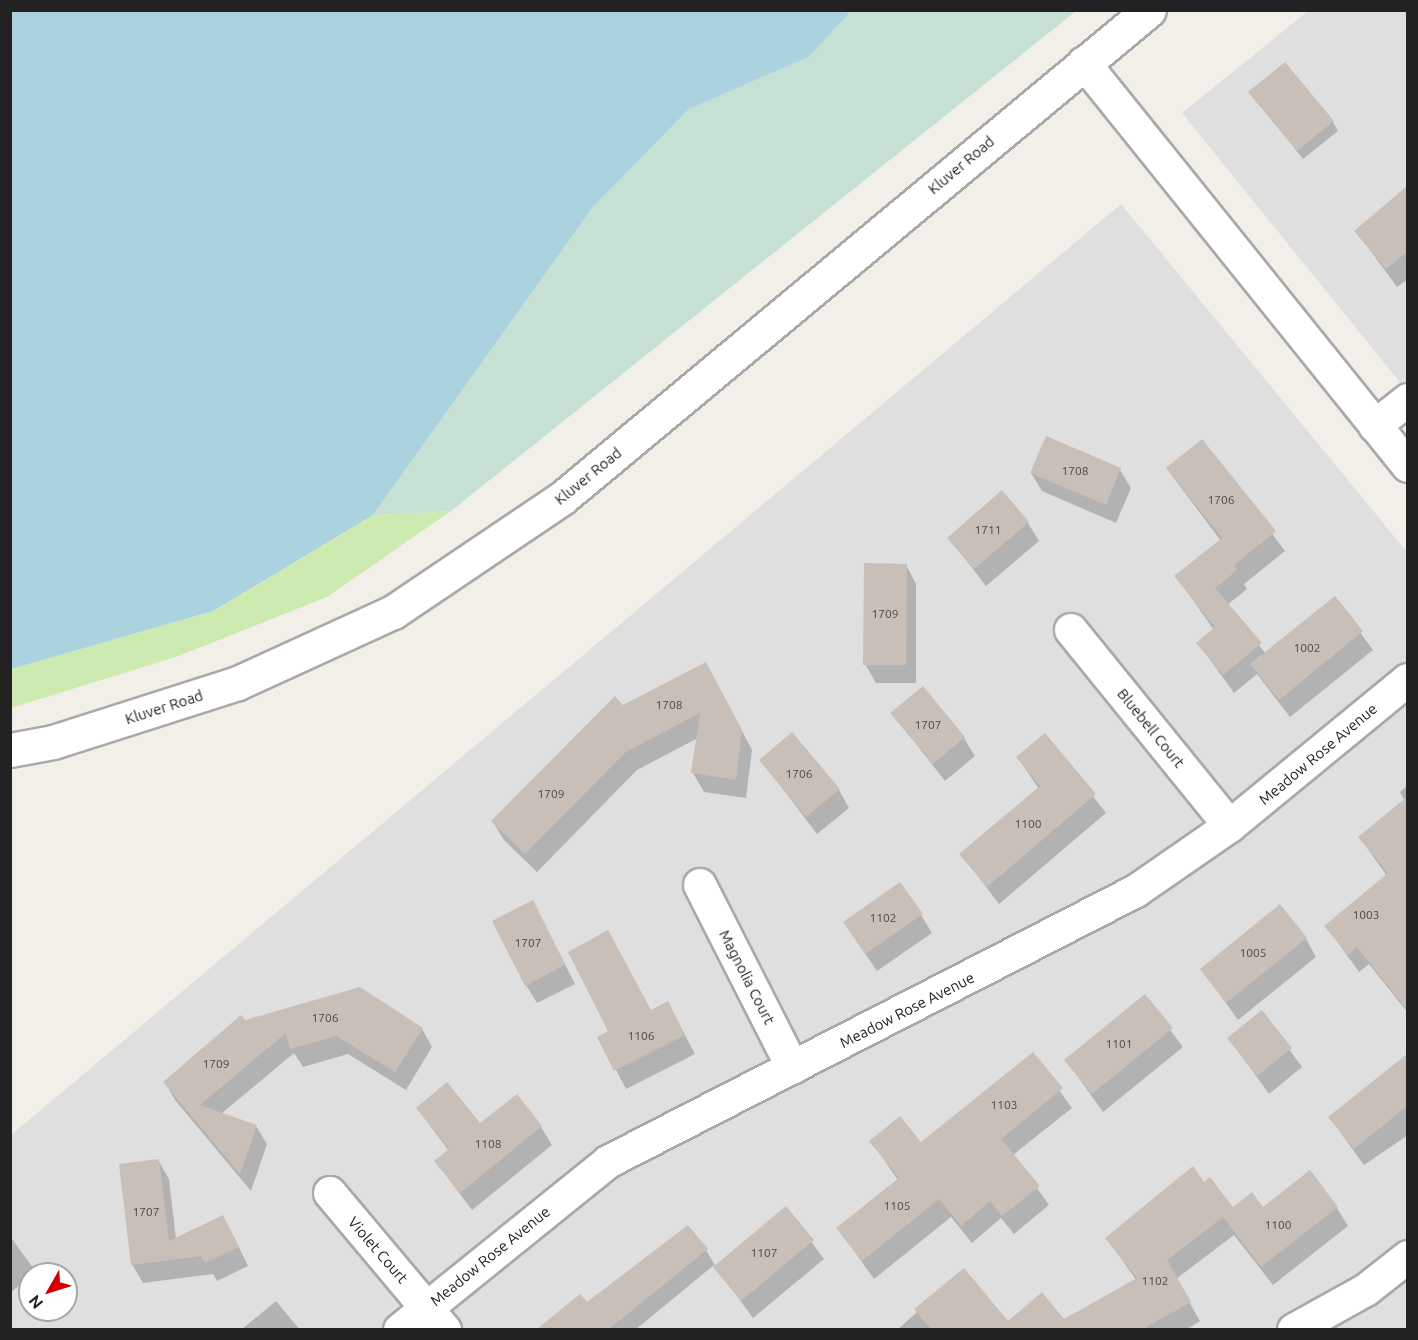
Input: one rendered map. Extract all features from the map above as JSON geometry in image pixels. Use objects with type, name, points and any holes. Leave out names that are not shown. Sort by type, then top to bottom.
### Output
[{"type":"street","name":"Kluver Road","points":[[10,750],[52,742],[238,683],[393,612],[562,498],[1149,10]]},
{"type":"street","points":[[1084,63],[1407,466]]},
{"type":"street","points":[[1375,426],[1407,400]]},
{"type":"street","name":"Bluebell Court","points":[[1071,630],[1230,826]]},
{"type":"street","name":"Meadow Rose Avenue","points":[[400,1329],[436,1318],[608,1162],[1136,891],[1230,826],[1407,680]]},
{"type":"street","name":"Magnolia Court","points":[[700,885],[793,1068]]},
{"type":"street","name":"Violet Court","points":[[330,1193],[436,1318]]},
{"type":"street","points":[[1293,1329],[1366,1290],[1407,1257]]},
{"type":"shaded area","points":[[1308,11],[1407,11],[1407,391],[1182,113]]},
{"type":"shaded area","points":[[1121,204],[1407,552],[1407,1329],[11,1330],[11,1135]]},
{"type":"green space","points":[[851,11],[1076,11],[451,511],[373,515],[593,207],[689,109],[809,57]]},
{"type":"green space","points":[[451,511],[327,597],[176,657],[11,708],[10,669],[213,611],[373,515]]},
{"type":"water","points":[[10,11],[851,11],[809,57],[689,109],[593,207],[373,515],[213,611],[11,669]]},
{"type":"building","points":[[1285,62],[1334,121],[1297,151],[1248,92]]},
{"type":"building","points":[[1407,186],[1407,252],[1386,269],[1354,231]]},
{"type":"building","points":[[1046,436],[1121,468],[1106,505],[1030,473]]},
{"type":"building","points":[[1202,439],[1276,531],[1234,565],[1237,570],[1215,588],[1262,643],[1223,675],[1196,643],[1215,627],[1174,576],[1222,538],[1166,468]]},
{"type":"building","points":[[1002,490],[1029,522],[974,569],[947,538]]},
{"type":"building","points":[[864,563],[907,564],[906,665],[863,665]]},
{"type":"building","points":[[1335,596],[1363,631],[1279,700],[1250,664]]},
{"type":"building","points":[[706,662],[742,730],[736,780],[691,773],[700,713],[626,752],[525,854],[491,821],[615,696],[623,705]]},
{"type":"building","points":[[923,686],[965,737],[933,764],[890,713]]},
{"type":"building","points":[[792,732],[840,789],[806,817],[759,760]]},
{"type":"building","points":[[1045,733],[1096,794],[987,887],[959,854],[1040,786],[1016,757]]},
{"type":"building","points":[[1407,797],[1407,1010],[1357,947],[1348,955],[1324,926],[1388,873],[1358,837]]},
{"type":"building","points":[[900,882],[923,914],[865,954],[843,922]]},
{"type":"building","points":[[533,900],[565,965],[525,986],[492,921]]},
{"type":"building","points":[[1280,904],[1307,938],[1226,1003],[1200,969]]},
{"type":"building","points":[[608,930],[651,1010],[668,1001],[685,1035],[614,1071],[597,1037],[608,1031],[568,952]]},
{"type":"building","points":[[360,987],[423,1028],[395,1072],[336,1036],[290,1049],[286,1033],[200,1105],[257,1125],[240,1174],[163,1082],[241,1015],[245,1020]]},
{"type":"building","points":[[1145,994],[1173,1028],[1092,1094],[1064,1060]]},
{"type":"building","points":[[1262,1010],[1292,1048],[1257,1076],[1227,1038]]},
{"type":"building","points":[[1033,1052],[1063,1088],[1001,1139],[1040,1186],[1002,1216],[990,1201],[961,1226],[939,1199],[862,1261],[836,1228],[899,1178],[869,1141],[900,1116],[921,1142]]},
{"type":"building","points":[[1407,1054],[1407,1106],[1354,1149],[1328,1117]]},
{"type":"building","points":[[447,1082],[480,1123],[517,1094],[542,1126],[460,1193],[434,1161],[449,1149],[416,1108]]},
{"type":"building","points":[[159,1159],[169,1241],[223,1215],[239,1247],[205,1263],[201,1256],[131,1265],[119,1164]]},
{"type":"building","points":[[1193,1166],[1204,1182],[1210,1177],[1233,1207],[1252,1192],[1263,1207],[1310,1170],[1338,1207],[1261,1267],[1223,1217],[1167,1260],[1191,1302],[1143,1329],[931,1329],[914,1309],[964,1268],[1008,1321],[1042,1292],[1064,1319],[1137,1278],[1105,1238]]},
{"type":"building","points":[[786,1206],[814,1240],[741,1301],[713,1267]]},
{"type":"building","points":[[688,1225],[708,1249],[609,1329],[537,1329],[580,1294],[587,1302]]}]
